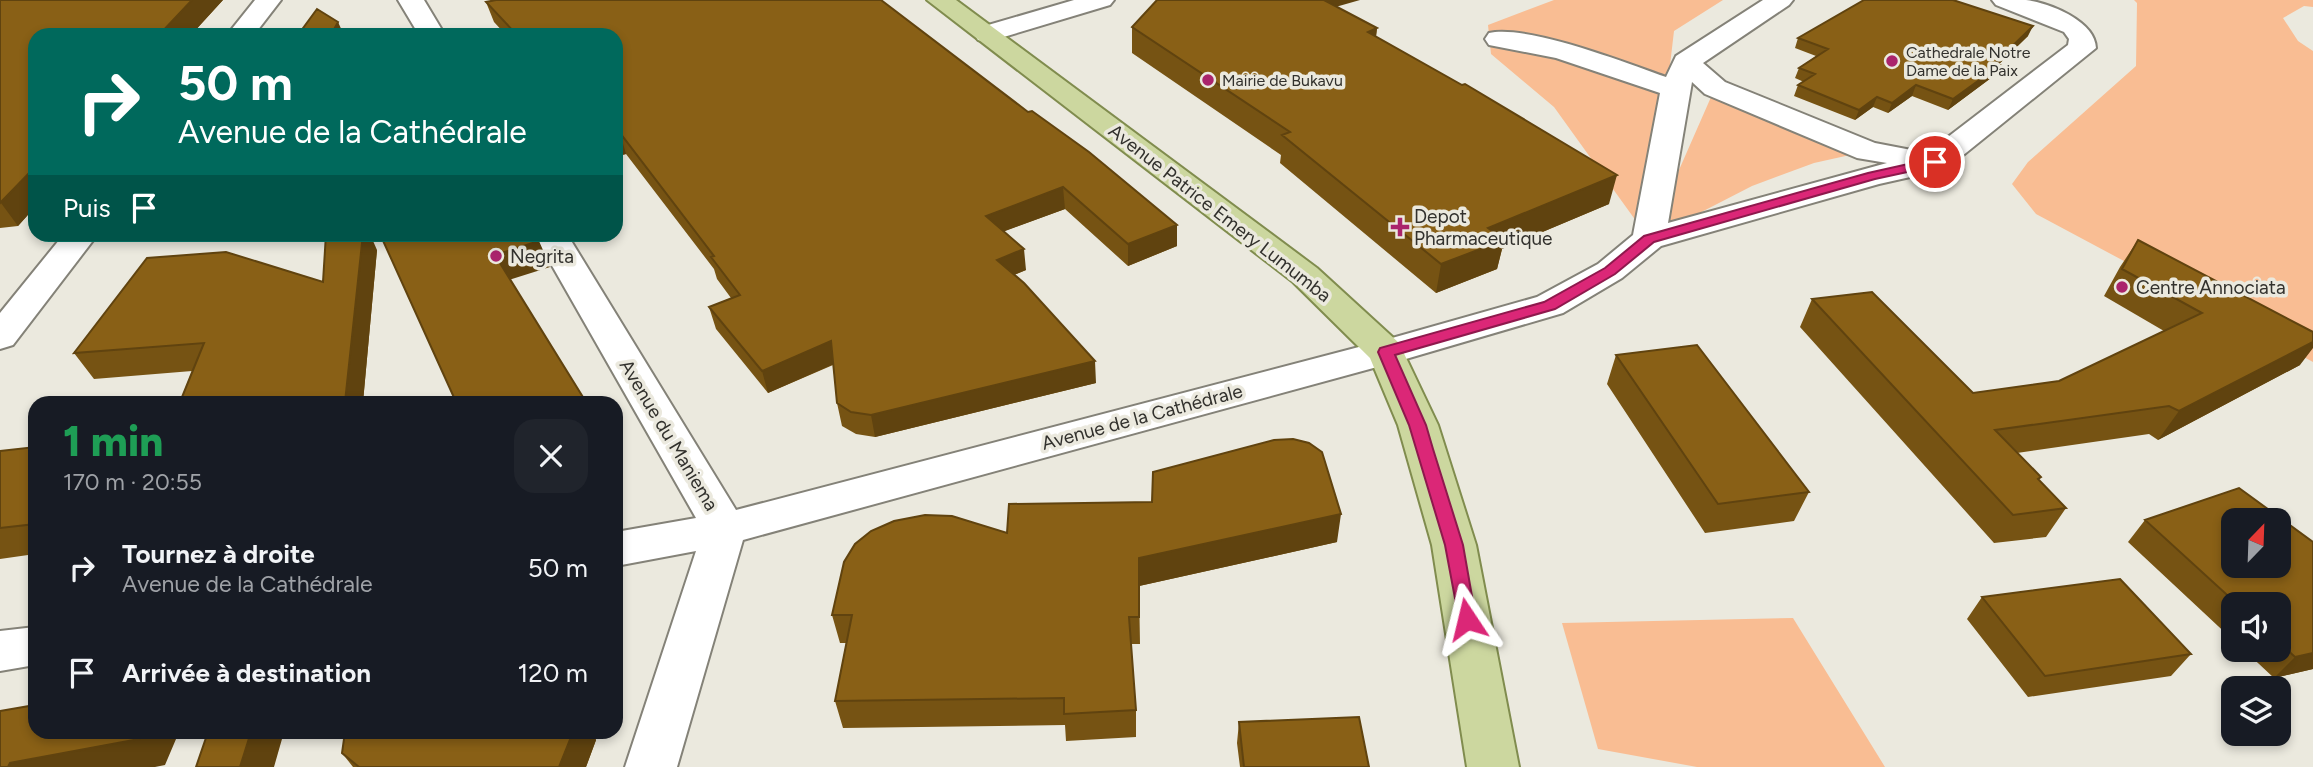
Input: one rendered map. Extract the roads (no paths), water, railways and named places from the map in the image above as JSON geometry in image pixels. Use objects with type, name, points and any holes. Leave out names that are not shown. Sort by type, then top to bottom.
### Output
[{"type":"main road","name":"Avenue Patrice Emery Lumumba","points":[[940,0],[1305,275],[1386,352],[1418,425],[1454,545],[1493,767]]},
{"type":"street","points":[[246,28],[268,0]]},
{"type":"street","points":[[411,0],[428,28]]},
{"type":"street","points":[[987,34],[1101,0]]},
{"type":"street","points":[[1649,239],[1680,76],[1780,0]]},
{"type":"street","points":[[1498,38],[1526,41],[1554,50],[1680,76],[1868,151],[1935,162],[2082,48],[2082,39],[2073,26],[2012,1]]},
{"type":"street","name":"Avenue de la Cathédrale","points":[[623,548],[725,529],[1386,352],[1550,305],[1610,271],[1649,239],[1872,176],[1935,162]]},
{"type":"street","points":[[0,337],[76,242]]},
{"type":"street","name":"Avenue du Maniema","points":[[555,242],[725,529],[651,767]]},
{"type":"street","points":[[0,651],[28,647]]},
{"type":"place","name":"Cathedrale Notre Dame de la Paix","points":[[1892,61]]},
{"type":"place","name":"Mairie de Bukavu","points":[[1208,80]]},
{"type":"place","name":"Depot Pharmaceutique","points":[[1400,227]]},
{"type":"place","name":"Negrita","points":[[496,256]]},
{"type":"place","name":"Centre Annociata","points":[[2122,287]]}]
